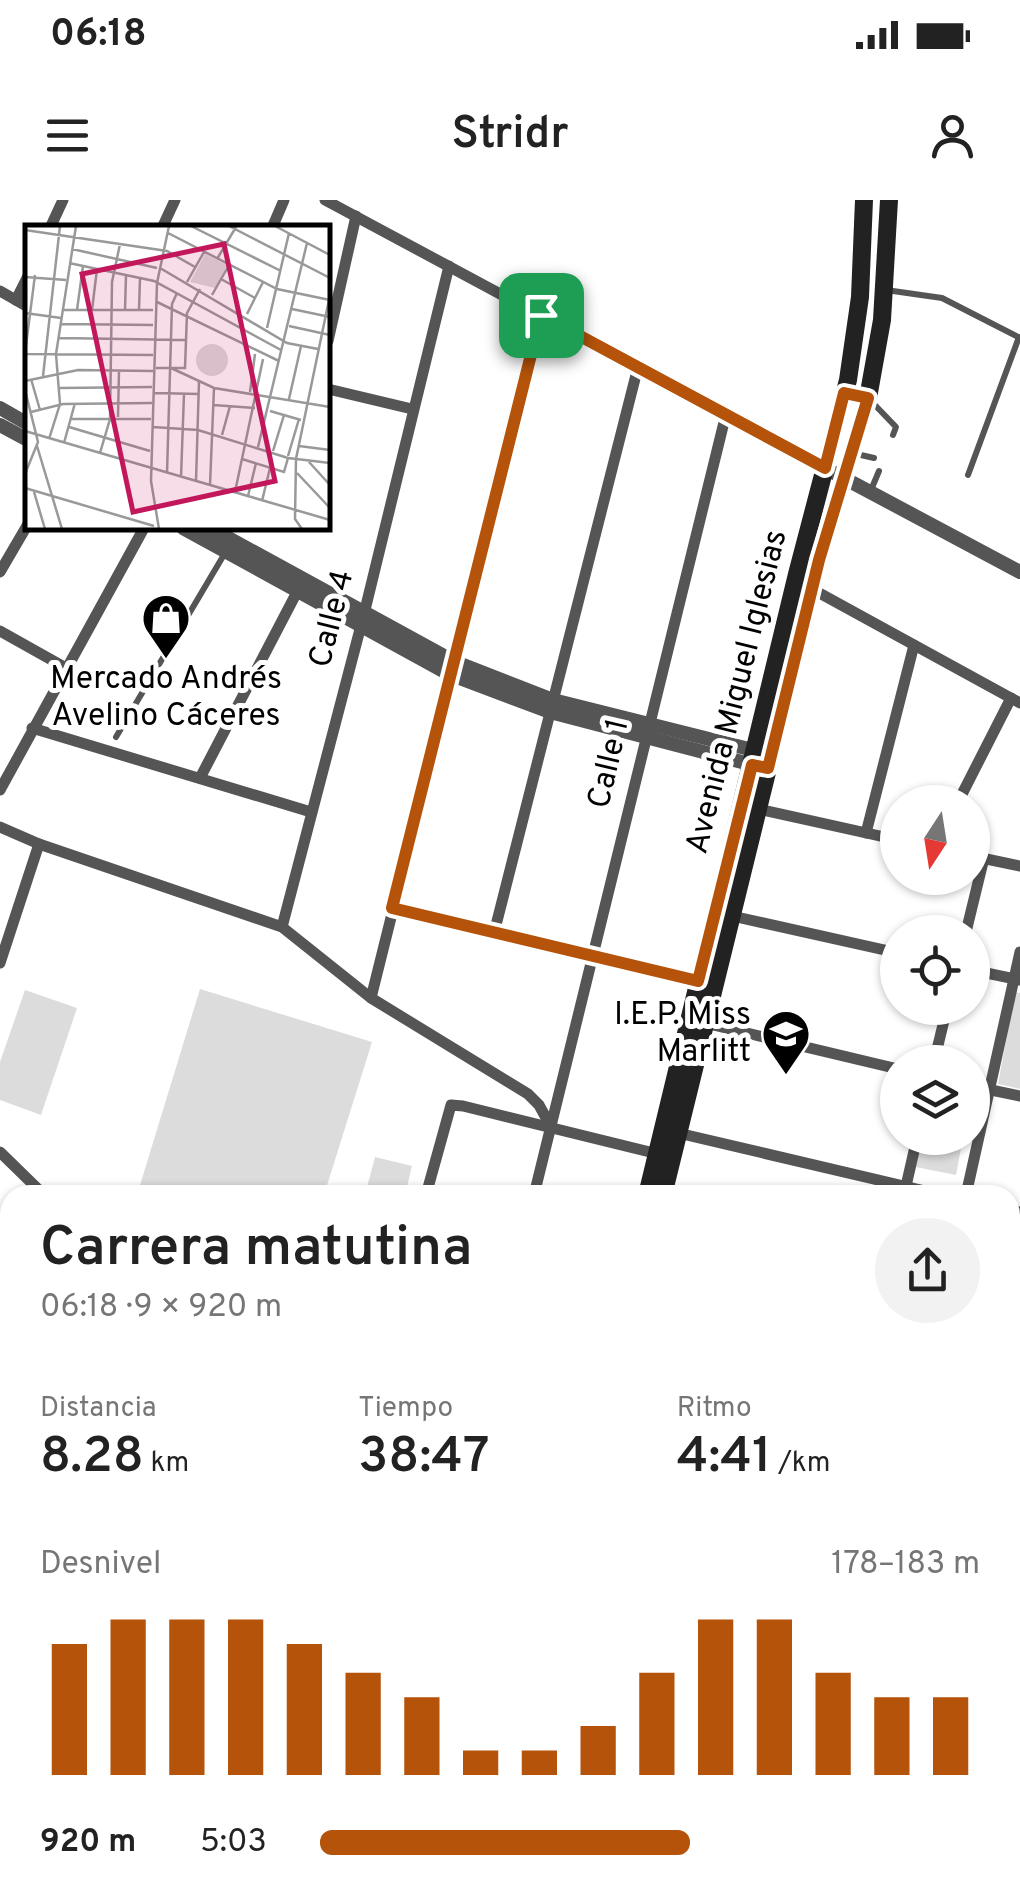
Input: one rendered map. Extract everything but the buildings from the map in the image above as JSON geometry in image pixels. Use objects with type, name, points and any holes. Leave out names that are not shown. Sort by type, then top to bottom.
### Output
[{"type":"main road","name":"Avenida Miguel Iglesias","points":[[666,1185],[758,810],[762,760],[844,393],[860,297],[864,200]]},
{"type":"main road","name":"Avenida Miguel Iglesias","points":[[650,1185],[698,981],[868,398],[882,320],[889,200]]},
{"type":"main road","points":[[844,393],[868,398]]},
{"type":"street","points":[[51,225],[63,200]]},
{"type":"street","points":[[163,225],[175,200]]},
{"type":"street","points":[[273,225],[284,200]]},
{"type":"street","points":[[325,200],[1020,572]]},
{"type":"street","points":[[330,332],[356,216]]},
{"type":"street","name":"Calle 4","points":[[282,927],[449,266]]},
{"type":"street","points":[[0,291],[22,303]]},
{"type":"street","points":[[371,998],[541,315]]},
{"type":"street","points":[[494,933],[638,367]]},
{"type":"street","points":[[330,389],[412,409]]},
{"type":"street","points":[[0,408],[25,422]]},
{"type":"street","name":"Calle 1","points":[[536,1185],[726,414]]},
{"type":"street","points":[[0,425],[25,438]]},
{"type":"street","points":[[0,572],[25,529]]},
{"type":"street","points":[[0,790],[143,530]]},
{"type":"street","points":[[191,530],[229,539],[362,621]]},
{"type":"street","points":[[229,539],[297,592],[451,668],[552,706],[762,760]]},
{"type":"street","points":[[812,589],[1016,700],[968,785]]},
{"type":"street","points":[[200,778],[297,592]]},
{"type":"street","points":[[0,631],[66,668]]},
{"type":"street","points":[[866,833],[914,645]]},
{"type":"street","points":[[32,728],[311,812]]},
{"type":"street","points":[[758,810],[880,836]]},
{"type":"street","points":[[0,827],[282,927],[371,998],[528,1094],[551,1127]]},
{"type":"street","points":[[0,963],[40,844]]},
{"type":"street","points":[[990,860],[1020,866]]},
{"type":"street","points":[[392,908],[698,981]]},
{"type":"street","points":[[732,916],[880,949]]},
{"type":"street","points":[[968,1185],[1020,952]]},
{"type":"street","points":[[990,974],[1017,979]]},
{"type":"street","points":[[706,1023],[880,1065]]},
{"type":"street","points":[[991,1090],[1020,1096]]},
{"type":"street","points":[[428,1185],[447,1111],[457,1104],[658,1154]]},
{"type":"street","points":[[678,1133],[902,1185]]},
{"type":"street","points":[[0,1152],[34,1185]]},
{"type":"street","points":[[906,1185],[913,1155]]},
{"type":"lane","points":[[882,289],[942,298],[1020,337],[968,475]]},
{"type":"lane","points":[[868,398],[896,427],[893,436]]},
{"type":"lane","points":[[850,453],[874,458]]},
{"type":"lane","points":[[871,491],[880,471]]},
{"type":"lane","points":[[116,736],[229,539]]},
{"type":"shaded area","points":[[200,989],[372,1042],[327,1185],[140,1185]]},
{"type":"shaded area","points":[[25,990],[77,1008],[41,1115],[0,1100],[0,1062]]},
{"type":"shaded area","points":[[1015,992],[1020,993],[1020,1089],[998,1084]]},
{"type":"shaded area","points":[[918,1155],[960,1155],[956,1175],[916,1167]]},
{"type":"shaded area","points":[[375,1157],[412,1166],[407,1185],[368,1185]]},
{"type":"place","name":"Mercado Andrés Avelino Cáceres","points":[[166,660]]},
{"type":"place","name":"I.E.P. Miss Marlitt","points":[[786,1076]]},
{"type":"route","points":[[541,315],[825,468],[844,393],[868,398],[819,560],[768,768],[752,765],[698,981],[392,908],[541,315]]}]
